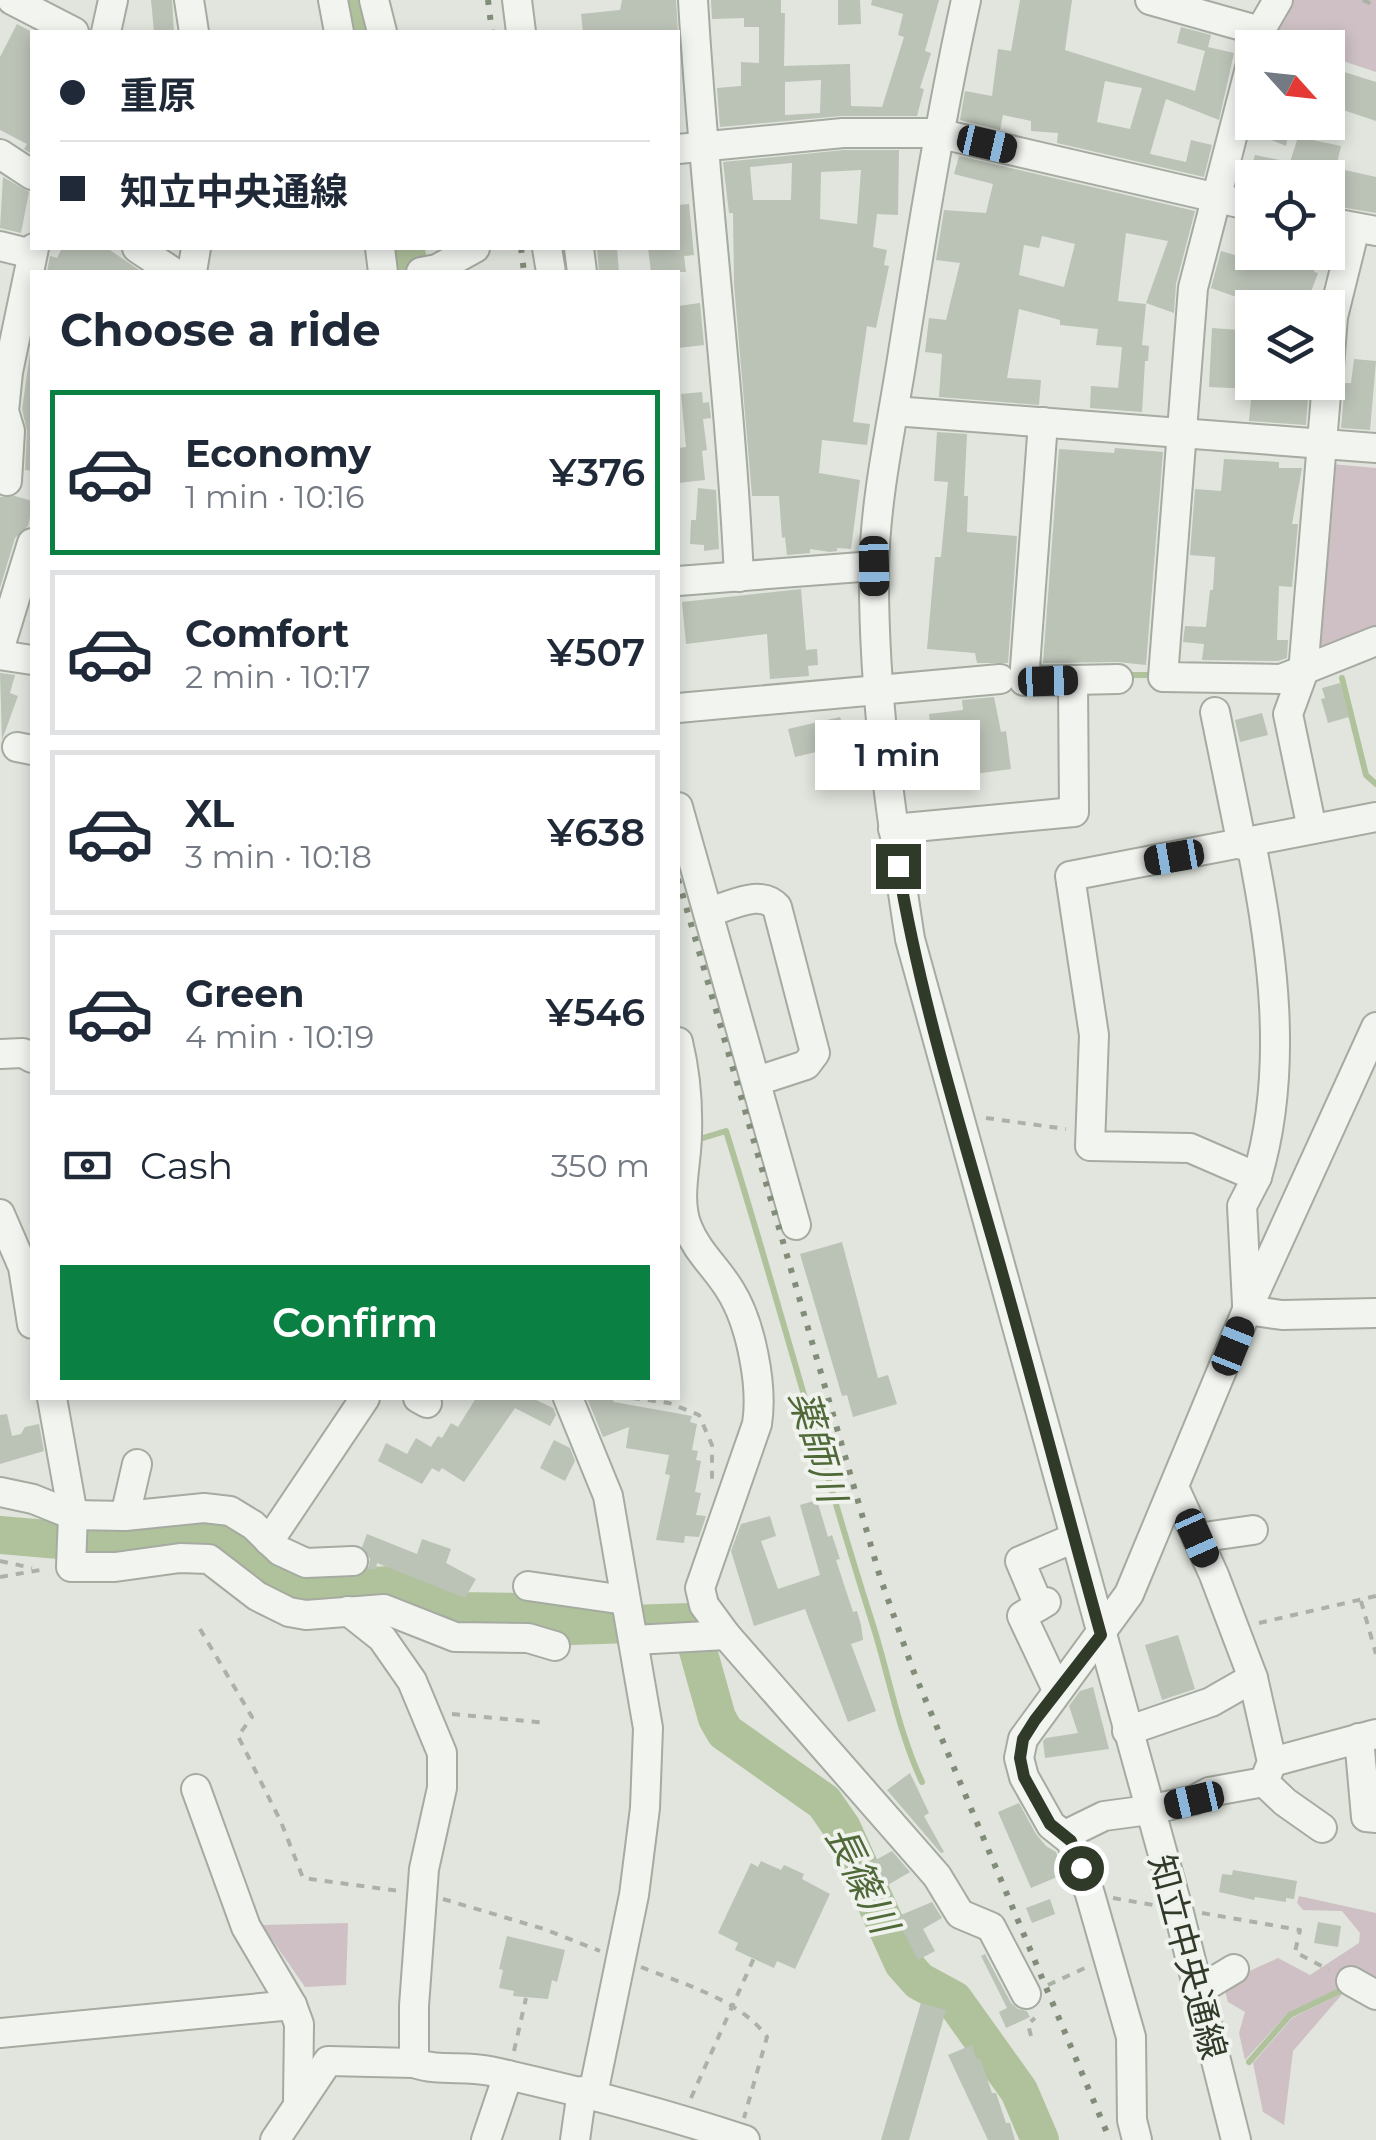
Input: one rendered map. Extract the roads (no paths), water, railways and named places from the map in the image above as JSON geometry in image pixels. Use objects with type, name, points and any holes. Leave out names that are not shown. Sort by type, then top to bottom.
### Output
[{"type":"street","points":[[12,0],[70,30]]},
{"type":"street","points":[[106,30],[113,0]]},
{"type":"street","points":[[189,0],[194,30]]},
{"type":"street","points":[[332,0],[339,30]]},
{"type":"street","points":[[374,0],[382,30]]},
{"type":"street","points":[[518,0],[521,30]]},
{"type":"street","points":[[694,0],[690,147],[726,365],[739,576]]},
{"type":"street","name":"知立中央通線","points":[[966,0],[937,133],[881,482],[874,566],[877,688],[887,787],[910,939],[944,1072],[1178,1909],[1236,2140]]},
{"type":"street","points":[[1150,0],[1235,31]]},
{"type":"street","points":[[1263,30],[1278,0]]},
{"type":"street","points":[[1235,123],[1193,288],[1163,677],[1281,680],[1376,641]]},
{"type":"street","points":[[690,147],[843,133],[937,133],[1235,202]]},
{"type":"street","points":[[0,154],[30,174]]},
{"type":"street","points":[[1339,290],[1353,227]]},
{"type":"street","points":[[0,246],[33,251],[2,411],[10,431],[13,483]]},
{"type":"street","points":[[139,250],[170,270]]},
{"type":"street","points":[[1312,829],[1288,714],[1302,673],[1325,400]]},
{"type":"street","points":[[894,410],[1376,448]]},
{"type":"street","points":[[1043,422],[1024,681],[1118,678]]},
{"type":"street","points":[[30,550],[1,645],[30,659]]},
{"type":"street","points":[[680,581],[874,566]]},
{"type":"street","points":[[680,708],[1000,679]]},
{"type":"street","points":[[893,829],[1074,812],[1073,680]]},
{"type":"street","points":[[1215,712],[1266,916],[1275,1092],[1269,1136],[1257,1176],[1242,1206],[1247,1310]]},
{"type":"street","points":[[680,814],[796,1225]]},
{"type":"street","points":[[1257,1176],[1190,1148],[1090,1146],[1094,1035],[1070,876],[1376,817]]},
{"type":"street","points":[[708,912],[760,897],[777,907],[816,1053],[806,1065],[757,1081]]},
{"type":"street","points":[[1138,2140],[1132,2120],[1131,2038],[1090,1894],[1071,1841],[1050,1824],[1024,1777],[1020,1758],[1023,1739],[1130,1594],[1247,1310],[1376,1027]]},
{"type":"street","points":[[680,1051],[688,1133],[682,1184],[685,1223],[704,1259],[731,1290],[747,1333],[762,1396],[757,1424],[700,1588],[706,1636]]},
{"type":"street","points":[[0,1054],[22,1053],[30,1057]]},
{"type":"street","points":[[0,1214],[23,1268],[30,1312]]},
{"type":"street","points":[[1247,1310],[1282,1315],[1376,1313]]},
{"type":"street","points":[[52,1400],[74,1514],[71,1567],[209,1559],[257,1596],[288,1612],[306,1615],[384,1609],[456,1637],[528,1638],[555,1646]]},
{"type":"street","points":[[269,1541],[364,1400]]},
{"type":"street","points":[[569,1400],[608,1496],[648,1728],[645,1808],[634,1895],[575,2140]]},
{"type":"street","points":[[125,1516],[137,1464]]},
{"type":"street","points":[[33,1499],[70,1486]]},
{"type":"street","points":[[1175,1489],[1253,1678],[1268,1772],[1285,1802],[1322,1828]]},
{"type":"street","points":[[0,1492],[74,1514],[125,1516],[204,1508],[230,1510],[280,1551],[306,1563],[353,1560]]},
{"type":"street","points":[[1197,1538],[1253,1530]]},
{"type":"street","points":[[1057,1690],[1022,1616],[1042,1604],[1020,1561],[1074,1538]]},
{"type":"street","points":[[528,1586],[630,1622],[706,1636],[937,1876],[960,1914],[991,1927],[1026,1994]]},
{"type":"street","points":[[348,1612],[382,1638],[412,1681],[442,1753],[442,1788],[422,1894],[414,2064]]},
{"type":"street","points":[[1127,1731],[1211,1702],[1253,1678]]},
{"type":"street","points":[[1065,1835],[1104,1816],[1194,1800],[1367,1736],[1366,1817],[1376,1818]]},
{"type":"street","points":[[196,1788],[246,1927],[299,2024],[298,2103]]},
{"type":"street","points":[[1199,1990],[1234,1969]]},
{"type":"street","points":[[0,2033],[292,2005]]},
{"type":"street","points":[[276,2140],[328,2061],[474,2068],[587,2093],[741,2139]]},
{"type":"street","points":[[486,2140],[508,2075]]},
{"type":"waterway","name":"薬師川","points":[[350,0],[356,30]]},
{"type":"waterway","name":"薬師川","points":[[406,250],[410,270]]},
{"type":"waterway","points":[[1123,675],[1152,675]]},
{"type":"waterway","points":[[1342,678],[1366,775],[1376,784]]},
{"type":"waterway","name":"薬師川","points":[[703,1138],[726,1131],[900,1723],[922,1782]]},
{"type":"waterway","name":"長篠川","points":[[0,1535],[82,1542],[211,1534],[234,1542],[275,1578],[299,1589],[393,1585],[459,1611],[521,1612],[571,1626],[690,1622],[717,1718],[725,1732],[824,1802],[842,1828],[903,1963],[919,1981],[954,2000],[1019,2091],[1040,2140]]},
{"type":"waterway","points":[[1249,2062],[1290,2015],[1346,1988]]},
{"type":"railway","points":[[488,0],[492,30]]},
{"type":"railway","points":[[521,250],[524,270]]},
{"type":"railway","points":[[680,886],[880,1577],[913,1670],[1110,2140]]}]
